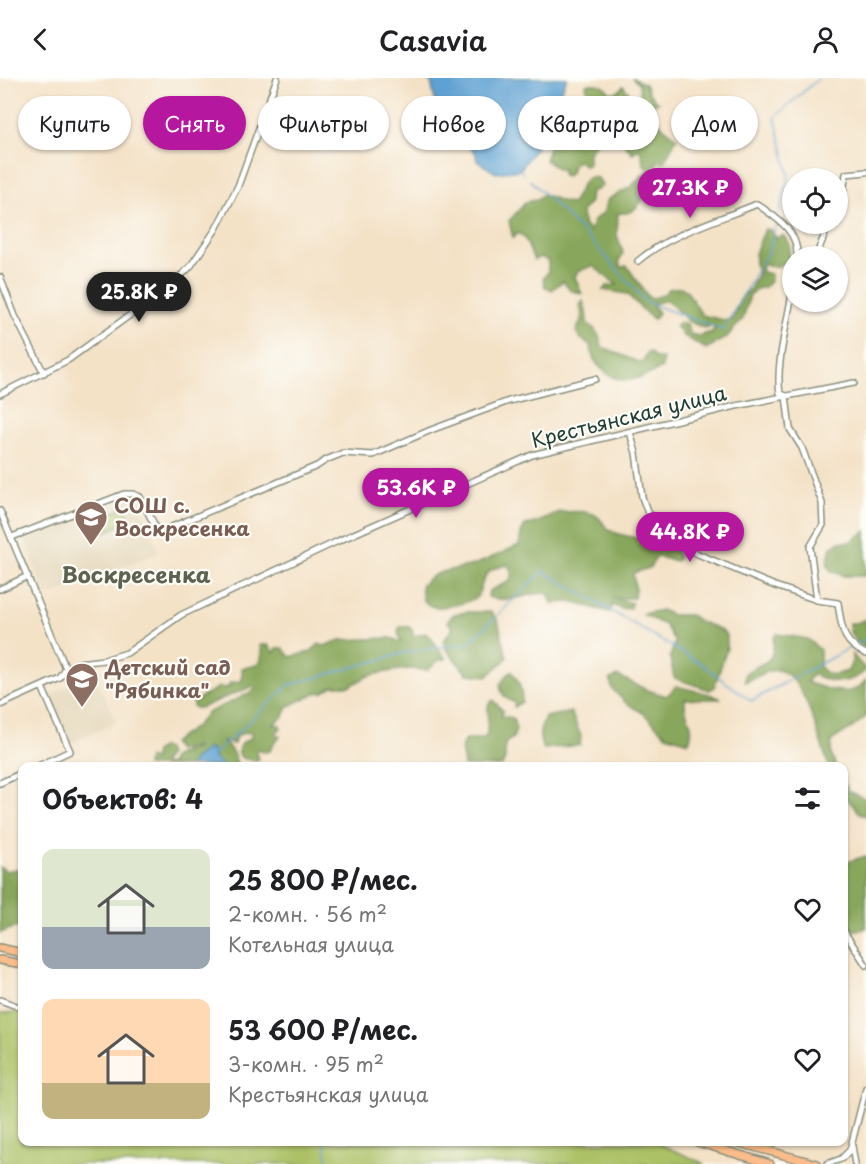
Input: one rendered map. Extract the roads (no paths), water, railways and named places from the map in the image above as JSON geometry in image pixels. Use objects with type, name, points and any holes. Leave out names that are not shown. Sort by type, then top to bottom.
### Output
[{"type":"main road","points":[[0,948],[18,951]]},
{"type":"main road","points":[[0,960],[18,963]]},
{"type":"main road","points":[[710,1146],[770,1164]]},
{"type":"main road","points":[[751,1146],[817,1164]]},
{"type":"street","points":[[0,394],[68,360],[170,286],[190,267],[216,229],[238,186],[277,78]]},
{"type":"street","points":[[848,174],[866,172]]},
{"type":"street","points":[[638,261],[648,252],[683,235],[757,204],[787,226],[796,246]]},
{"type":"street","points":[[0,277],[15,316],[44,373]]},
{"type":"street","points":[[789,312],[778,387],[780,393],[786,396],[790,429],[802,448],[822,503],[823,525],[810,547],[817,600]]},
{"type":"street","points":[[12,537],[124,494],[140,497],[157,530],[162,531],[336,456],[360,453],[373,455],[430,430],[517,399],[595,379]]},
{"type":"street","name":"Крестьянская улица","points":[[0,705],[60,678],[66,669],[78,663],[104,660],[127,653],[181,615],[338,541],[532,455],[786,396],[854,383]]},
{"type":"street","points":[[630,432],[636,453],[642,497],[647,511],[676,542],[698,554],[775,586],[817,600],[838,603],[844,635],[849,644],[866,654]]},
{"type":"street","points":[[0,511],[66,669]]},
{"type":"street","points":[[0,589],[28,576]]},
{"type":"street","points":[[42,687],[70,751],[47,762]]},
{"type":"street","points":[[0,783],[18,775]]},
{"type":"street","points":[[848,937],[866,965]]},
{"type":"street","points":[[0,1000],[18,1007]]},
{"type":"street","points":[[826,1164],[834,1163],[846,1155],[852,1142],[866,1088]]},
{"type":"street","points":[[852,1142],[855,1164]]},
{"type":"water","points":[[418,78],[567,78],[559,96],[518,96],[518,150],[534,150],[520,170],[496,173],[477,161],[476,154],[472,150],[506,150],[506,96],[434,96],[431,82]]},
{"type":"water","points":[[208,748],[214,753],[214,758],[218,762],[192,762]]},
{"type":"waterway","points":[[779,214],[789,175],[775,117],[819,78]]},
{"type":"waterway","points":[[520,170],[524,174]]},
{"type":"waterway","points":[[530,180],[588,237],[646,302],[723,330],[769,250],[776,223]]},
{"type":"waterway","points":[[214,754],[289,685],[408,652],[469,643],[543,571],[700,663],[751,701],[866,639]]},
{"type":"waterway","points":[[326,1146],[328,1164]]},
{"type":"place","name":"СОШ с. Воскресенка","points":[[91,546]]},
{"type":"place","name":"Детский сад \"Рябинка\"","points":[[82,708]]},
{"type":"district","name":"Воскресенка","points":[[136,575]]}]
